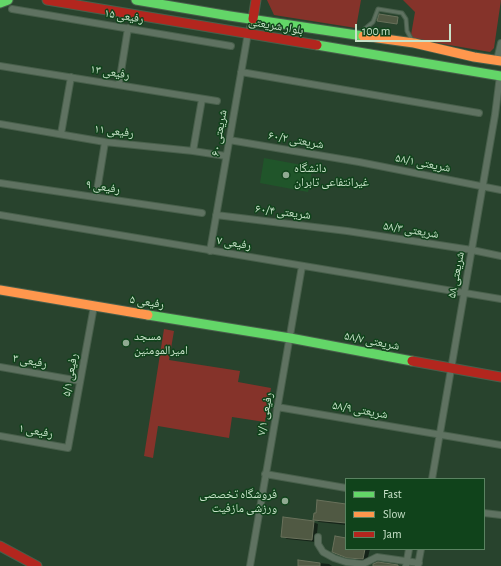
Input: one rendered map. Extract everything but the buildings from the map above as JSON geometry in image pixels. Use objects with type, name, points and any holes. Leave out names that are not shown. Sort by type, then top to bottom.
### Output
[{"type":"main road","points":[[0,3],[8,0]]},
{"type":"main road","name":"بلوار شریعتی","points":[[47,0],[501,76]]},
{"type":"main road","name":"بلوار شریعتی","points":[[136,0],[414,43],[474,57],[499,60]]},
{"type":"main road","points":[[253,19],[256,0]]},
{"type":"main road","name":"رفیعی ۵","points":[[0,290],[290,338]]},
{"type":"main road","name":"شریعتی ۵۸/۷","points":[[290,338],[501,377]]},
{"type":"main road","points":[[0,546],[37,566]]},
{"type":"street","name":"رفیعی ۱۵","points":[[12,10],[231,46]]},
{"type":"street","name":"شریعتی ۶۰","points":[[210,250],[248,33],[253,19]]},
{"type":"street","points":[[119,84],[128,28]]},
{"type":"street","points":[[499,60],[501,43]]},
{"type":"street","name":"رفیعی ۱۳","points":[[0,66],[217,101]]},
{"type":"street","points":[[241,72],[479,112]]},
{"type":"street","name":"شریعتی ۵۸","points":[[432,478],[501,76]]},
{"type":"street","points":[[61,134],[71,77]]},
{"type":"street","points":[[194,151],[202,99]]},
{"type":"street","name":"رفیعی ۱۱","points":[[0,124],[105,142],[194,151],[226,156]]},
{"type":"street","name":"شریعتی ۶۰/۲","points":[[229,140],[359,162]]},
{"type":"street","points":[[96,197],[105,142]]},
{"type":"street","name":"شریعتی ۵۸/۱","points":[[359,162],[501,190]]},
{"type":"street","name":"رفیعی ۹","points":[[0,183],[202,213]]},
{"type":"street","name":"شریعتی ۶۰/۴","points":[[216,215],[347,231]]},
{"type":"street","name":"رفیعی ۷","points":[[0,216],[501,299]]},
{"type":"street","name":"شریعتی ۵۸/۳","points":[[347,231],[472,250],[501,256]]},
{"type":"street","name":"رفیعی ۷/۱","points":[[250,566],[302,266]]},
{"type":"street","name":"رفیعی ۵/۱","points":[[68,448],[94,306]]},
{"type":"street","name":"رفیعی ۳","points":[[0,367],[80,381]]},
{"type":"street","name":"شریعتی ۵۸/۹","points":[[277,407],[501,445]]},
{"type":"street","name":"رفیعی ۱","points":[[0,436],[68,448]]},
{"type":"street","points":[[265,474],[345,488]]},
{"type":"street","points":[[485,513],[501,515]]},
{"type":"street","points":[[318,537],[318,544],[323,552],[346,562],[363,564],[377,557],[418,564],[421,550]]},
{"type":"street","points":[[407,563],[409,550]]},
{"type":"lane","points":[[357,35],[373,22],[378,9],[402,13],[406,20],[407,31],[414,43]]},
{"type":"shaded area","points":[[267,0],[361,0],[356,28],[274,15]]},
{"type":"shaded area","points":[[403,0],[501,0],[494,48],[490,52],[414,39],[411,35],[415,12]]},
{"type":"shaded area","name":"دانشگاه غیرانتفاعی تابران","points":[[264,158],[313,167],[308,192],[260,183]]},
{"type":"shaded area","points":[[164,329],[174,331],[169,360],[240,371],[238,382],[271,388],[265,422],[232,417],[229,438],[158,426],[153,458],[144,456]]},
{"type":"traffic: fast","points":[[0,3],[8,0]]},
{"type":"traffic: fast","points":[[136,0],[363,36]]},
{"type":"traffic: fast","points":[[317,45],[501,76]]},
{"type":"traffic: fast","points":[[148,315],[290,338],[412,361]]},
{"type":"traffic: slow","points":[[363,36],[414,43],[474,57],[501,61]]},
{"type":"traffic: slow","points":[[0,290],[148,315]]},
{"type":"traffic: jam","points":[[47,0],[317,45]]},
{"type":"traffic: jam","points":[[253,19],[256,0]]},
{"type":"traffic: jam","points":[[412,361],[501,377]]},
{"type":"traffic: jam","points":[[0,546],[37,566]]},
{"type":"place","name":"دانشگاه غیرانتفاعی تابران","points":[[286,175]]},
{"type":"place","name":"مسجد امیرالمومنین","points":[[126,343]]},
{"type":"place","name":"فروشگاه تخصصی ورزشی مازفیت","points":[[285,501]]}]
